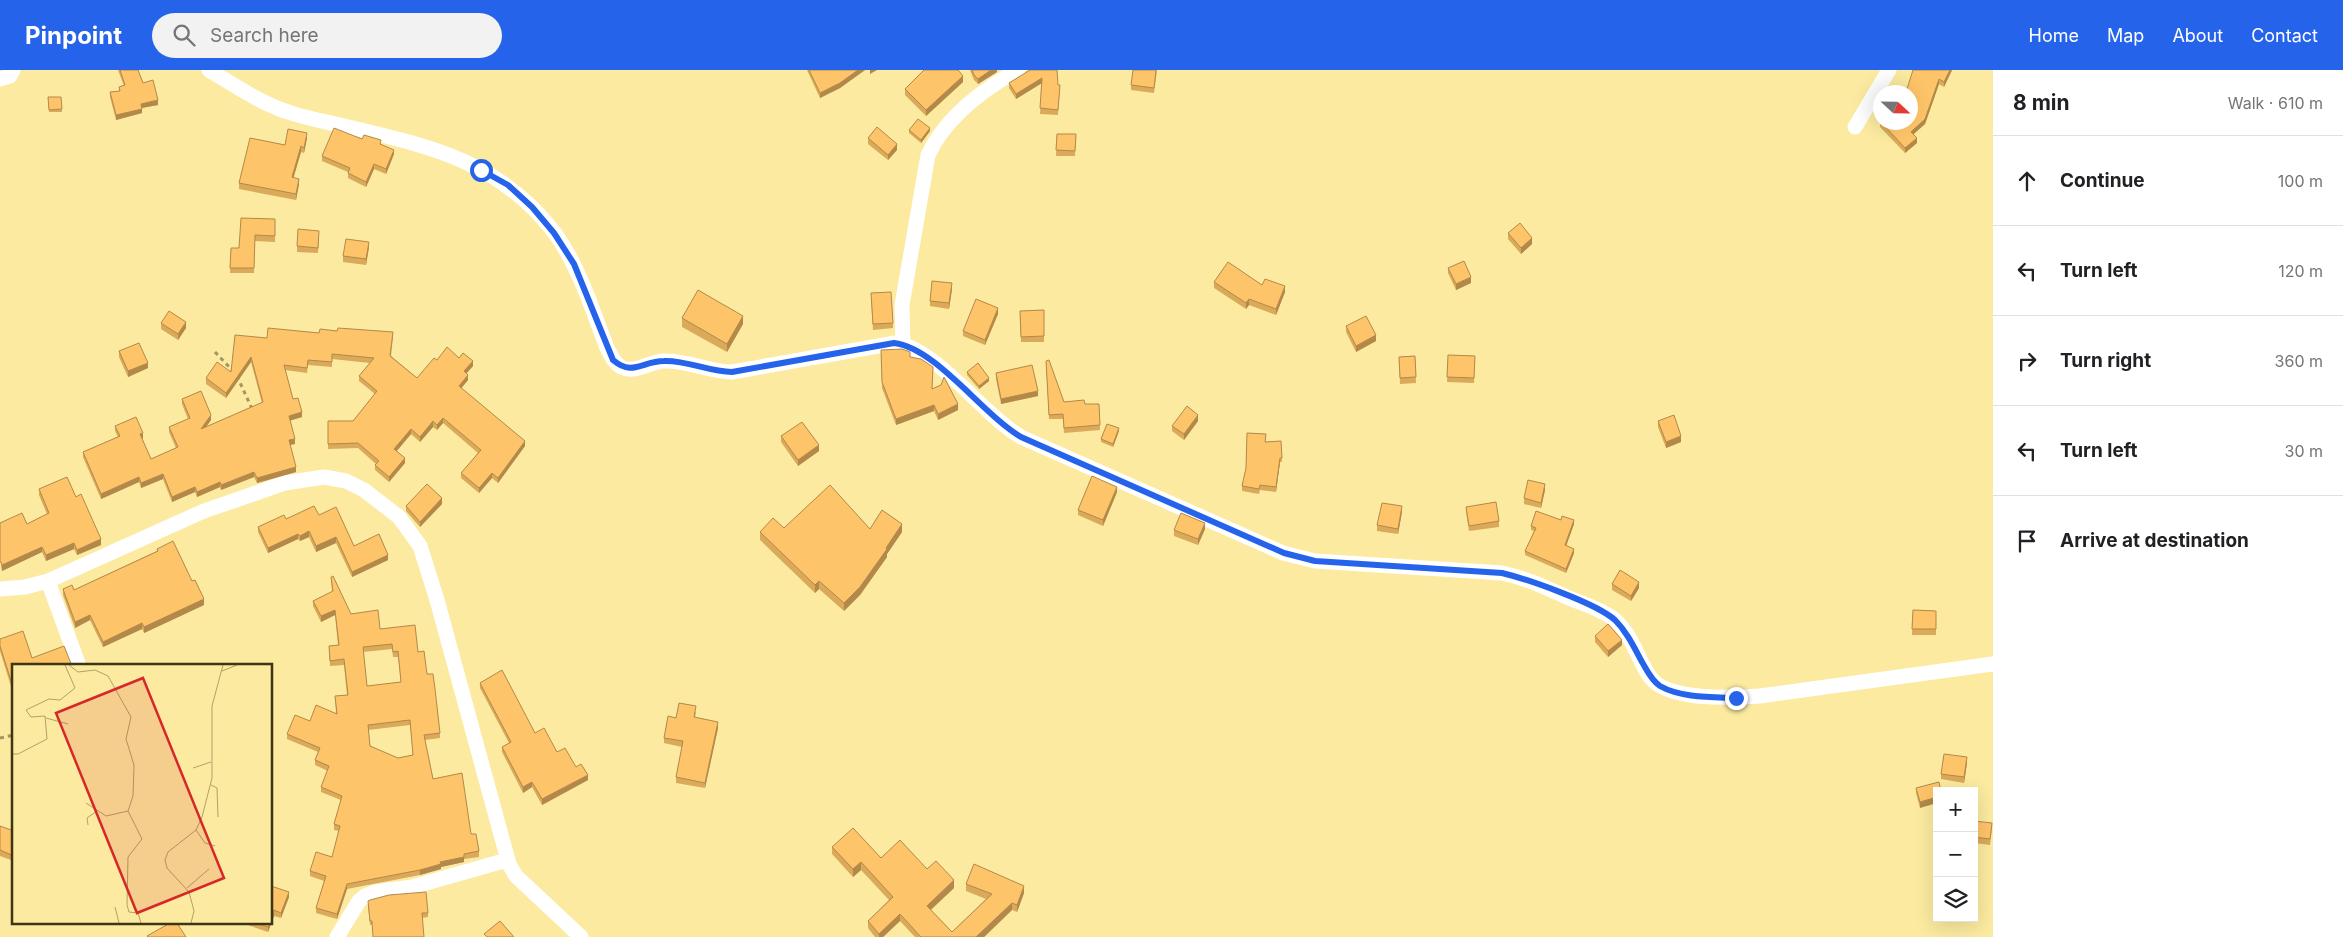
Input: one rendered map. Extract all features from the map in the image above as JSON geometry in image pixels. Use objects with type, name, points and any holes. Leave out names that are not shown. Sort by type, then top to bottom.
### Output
[{"type":"street","points":[[0,79],[10,76],[13,70]]},
{"type":"street","points":[[208,70],[276,108],[416,143],[448,153],[508,185],[543,220],[569,256],[607,348],[613,360],[621,367],[630,369],[667,361],[684,363],[717,372],[732,372],[894,343],[903,344],[926,355],[995,419],[1021,437],[1284,553],[1315,561],[1502,573],[1524,578],[1594,607],[1614,620],[1634,644],[1652,678],[1661,686],[1701,696],[1736,698],[1760,696],[1993,664]]},
{"type":"street","points":[[1855,127],[1889,70]]},
{"type":"street","points":[[903,344],[902,305],[928,154],[936,137],[960,110],[1012,71]]},
{"type":"street","points":[[0,589],[25,587],[48,580],[204,511],[285,483],[324,477],[346,481],[364,490],[399,518],[420,546],[453,655],[507,860],[516,876],[581,937]]},
{"type":"street","points":[[48,580],[78,664]]},
{"type":"street","points":[[337,937],[359,901],[366,896],[375,892],[412,886],[507,860]]},
{"type":"path","points":[[215,352],[240,380],[253,412]]},
{"type":"building","points":[[120,70],[138,70],[143,83],[153,80],[158,100],[141,104],[142,109],[116,115],[110,92],[120,91],[119,87],[125,85]]},
{"type":"building","points":[[809,70],[858,70],[840,83],[820,93]]},
{"type":"building","points":[[924,70],[958,70],[963,76],[926,110],[905,89]]},
{"type":"building","points":[[972,70],[991,70],[978,79]]},
{"type":"building","points":[[1030,70],[1057,70],[1058,85],[1060,85],[1058,110],[1040,108],[1042,78],[1016,94],[1009,83]]},
{"type":"building","points":[[1133,70],[1156,70],[1154,88],[1131,85]]},
{"type":"building","points":[[1913,70],[1950,70],[1944,82],[1939,79],[1925,119],[1918,126],[1918,85],[1908,85]]},
{"type":"building","points":[[48,97],[61,97],[62,109],[49,110]]},
{"type":"building","points":[[918,119],[930,128],[921,140],[909,130]]},
{"type":"building","points":[[877,127],[897,144],[888,155],[868,138]]},
{"type":"building","points":[[334,128],[362,139],[364,135],[381,140],[380,144],[394,150],[386,169],[374,164],[366,182],[348,173],[350,168],[322,156]]},
{"type":"building","points":[[288,129],[307,133],[304,148],[301,146],[292,177],[299,179],[296,194],[239,183],[250,138],[285,145]]},
{"type":"building","points":[[1888,130],[1913,130],[1911,132],[1917,138],[1905,148]]},
{"type":"building","points":[[1057,134],[1076,134],[1075,151],[1056,150]]},
{"type":"building","points":[[241,218],[275,219],[275,236],[255,235],[254,268],[230,268],[231,248],[239,248]]},
{"type":"building","points":[[1520,223],[1532,238],[1521,248],[1508,233]]},
{"type":"building","points":[[298,229],[319,231],[318,248],[297,246]]},
{"type":"building","points":[[346,239],[369,242],[366,259],[343,256]]},
{"type":"building","points":[[1464,261],[1471,277],[1456,284],[1448,268]]},
{"type":"building","points":[[1228,262],[1262,285],[1265,279],[1285,286],[1276,309],[1249,299],[1246,303],[1214,282]]},
{"type":"building","points":[[932,281],[952,283],[949,303],[930,301]]},
{"type":"building","points":[[698,290],[743,316],[727,344],[682,318]]},
{"type":"building","points":[[891,292],[893,323],[873,324],[871,293]]},
{"type":"building","points":[[976,299],[998,308],[985,340],[963,331]]},
{"type":"building","points":[[1044,310],[1044,336],[1021,337],[1020,311]]},
{"type":"building","points":[[169,311],[186,322],[178,334],[161,323]]},
{"type":"building","points":[[1366,316],[1376,335],[1356,346],[1346,326]]},
{"type":"building","points":[[268,328],[319,333],[320,329],[337,331],[338,328],[393,332],[390,356],[417,378],[434,358],[437,360],[447,347],[459,358],[463,353],[473,361],[464,371],[468,375],[459,386],[525,441],[498,478],[492,473],[479,488],[461,473],[481,450],[443,418],[437,425],[433,421],[420,437],[411,429],[394,449],[405,458],[389,477],[375,465],[379,461],[358,443],[328,444],[328,421],[353,421],[377,391],[359,376],[374,358],[332,354],[332,362],[308,360],[307,368],[284,365],[293,399],[298,398],[302,412],[289,416],[295,439],[289,440],[296,467],[257,478],[254,472],[221,485],[220,482],[197,492],[195,487],[172,497],[163,474],[141,483],[139,477],[101,494],[83,452],[120,436],[115,426],[136,417],[143,433],[140,434],[151,459],[178,447],[169,427],[190,418],[182,399],[201,391],[211,415],[201,429],[263,402],[251,357],[226,393],[206,378],[217,362],[231,372],[235,335],[267,338]]},
{"type":"building","points":[[139,343],[148,363],[128,371],[119,351]]},
{"type":"building","points":[[902,349],[910,352],[910,357],[921,359],[933,367],[932,389],[941,385],[944,377],[958,404],[938,414],[934,405],[896,419],[882,382],[881,350]]},
{"type":"building","points":[[1448,355],[1475,356],[1474,378],[1447,377]]},
{"type":"building","points":[[1415,356],[1416,377],[1400,378],[1399,357]]},
{"type":"building","points":[[1049,360],[1064,402],[1084,400],[1085,404],[1099,404],[1100,425],[1064,428],[1063,414],[1049,415],[1046,361]]},
{"type":"building","points":[[978,363],[989,378],[979,386],[967,372]]},
{"type":"building","points":[[1032,365],[1038,391],[1001,399],[996,373]]},
{"type":"building","points":[[1187,406],[1198,415],[1184,434],[1172,426]]},
{"type":"building","points":[[1674,415],[1681,436],[1666,442],[1658,421]]},
{"type":"building","points":[[802,422],[819,445],[798,460],[781,436]]},
{"type":"building","points":[[1107,424],[1119,428],[1113,444],[1101,439]]},
{"type":"building","points":[[1247,433],[1266,434],[1265,442],[1281,441],[1282,458],[1280,458],[1276,487],[1260,485],[1259,489],[1242,486],[1246,468]]},
{"type":"building","points":[[1092,476],[1117,487],[1103,520],[1078,510]]},
{"type":"building","points":[[67,477],[76,497],[81,494],[101,539],[77,550],[74,543],[46,555],[42,547],[2,565],[0,562],[0,523],[22,513],[27,524],[49,513],[39,489]]},
{"type":"building","points":[[1528,480],[1545,484],[1541,503],[1524,498]]},
{"type":"building","points":[[427,484],[442,498],[420,522],[406,506]]},
{"type":"building","points":[[830,485],[870,529],[882,510],[902,524],[860,587],[844,603],[819,581],[815,585],[760,532],[773,518],[784,528]]},
{"type":"building","points":[[1496,502],[1499,521],[1469,526],[1466,507]]},
{"type":"building","points":[[1382,503],[1402,506],[1398,529],[1377,525]]},
{"type":"building","points":[[314,506],[319,515],[336,507],[354,546],[379,534],[388,555],[352,572],[336,537],[316,546],[309,531],[268,548],[258,527],[284,515],[286,519]]},
{"type":"building","points":[[1536,511],[1561,520],[1562,516],[1574,520],[1565,545],[1574,549],[1566,569],[1525,551],[1536,528],[1531,526]]},
{"type":"building","points":[[1181,513],[1205,523],[1198,539],[1174,530]]},
{"type":"building","points":[[173,541],[192,581],[195,580],[204,599],[144,627],[142,623],[103,642],[90,615],[75,622],[63,589],[72,585],[74,590],[158,551],[157,549]]},
{"type":"building","points":[[1620,570],[1639,582],[1631,596],[1612,584]]},
{"type":"building","points":[[333,576],[351,614],[378,610],[380,629],[415,625],[418,652],[424,651],[427,674],[433,674],[435,689],[440,733],[424,735],[433,779],[462,773],[471,834],[476,834],[479,851],[464,854],[464,857],[440,862],[441,864],[420,870],[347,884],[337,914],[316,908],[326,876],[310,871],[316,852],[332,857],[340,826],[334,824],[342,796],[321,787],[329,766],[315,760],[320,748],[287,734],[295,715],[310,721],[316,705],[337,714],[335,696],[348,695],[344,659],[330,661],[329,646],[339,645],[335,610],[321,616],[313,601],[333,591],[331,577]],"holes":[[[392,644],[393,652],[398,651],[401,682],[367,686],[363,647]],[[410,720],[413,755],[398,758],[370,746],[368,725]]]},
{"type":"building","points":[[1913,610],[1936,611],[1936,629],[1912,629]]},
{"type":"building","points":[[1608,624],[1622,640],[1608,651],[1595,636]]},
{"type":"building","points":[[23,631],[32,658],[64,646],[71,664],[12,664],[12,684],[0,646],[0,639]]},
{"type":"building","points":[[502,670],[535,733],[544,728],[557,752],[565,748],[576,767],[581,764],[588,775],[542,799],[532,782],[523,787],[502,747],[511,742],[480,683]]},
{"type":"building","points":[[679,703],[696,706],[694,717],[718,722],[705,783],[676,777],[683,741],[664,738],[668,716],[676,718]]},
{"type":"building","points":[[1944,754],[1967,757],[1964,777],[1941,774]]},
{"type":"building","points":[[1939,782],[1940,787],[1933,787],[1933,798],[1920,802],[1916,788]]},
{"type":"building","points":[[1978,821],[1992,823],[1990,839],[1978,838]]},
{"type":"building","points":[[0,826],[12,830],[12,855],[0,850]]},
{"type":"building","points":[[853,828],[881,858],[900,840],[927,869],[936,861],[954,880],[927,906],[952,932],[992,894],[966,884],[974,864],[1024,886],[1017,905],[1012,903],[976,937],[921,937],[900,914],[879,934],[868,921],[893,897],[861,862],[853,869],[832,847]]},
{"type":"building","points":[[272,886],[289,892],[281,913],[274,910],[272,916]]},
{"type":"building","points":[[426,892],[428,913],[422,913],[424,937],[373,937],[368,901],[389,895]]},
{"type":"building","points":[[500,921],[514,937],[487,937],[484,934]]},
{"type":"building","points":[[168,924],[178,924],[186,937],[148,937]]},
{"type":"route","points":[[481,170],[508,185],[532,207],[554,233],[574,264],[607,348],[613,360],[621,367],[630,369],[662,361],[684,363],[717,372],[732,372],[894,343],[903,344],[926,355],[995,419],[1021,437],[1284,553],[1315,561],[1502,573],[1524,578],[1594,607],[1614,620],[1634,644],[1640,659],[1652,678],[1661,686],[1701,696],[1736,698]]}]
